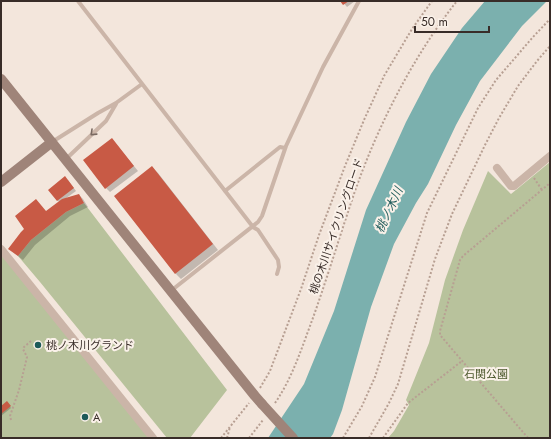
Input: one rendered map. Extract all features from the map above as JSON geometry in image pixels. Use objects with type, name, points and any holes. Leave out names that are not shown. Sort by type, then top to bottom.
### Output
[{"type":"street","points":[[1,78],[255,396],[267,405],[293,438]]},
{"type":"street","points":[[1,182],[52,142]]},
{"type":"street","points":[[497,168],[511,186],[514,186],[550,156]]},
{"type":"street","points":[[1,249],[153,438]]},
{"type":"lane","points":[[78,1],[253,227],[258,230],[278,260],[279,266],[277,274]]},
{"type":"lane","points":[[170,291],[253,227],[262,216],[285,148],[323,67],[359,1]]},
{"type":"lane","points":[[52,142],[116,103],[142,84]]},
{"type":"lane","points":[[66,160],[106,121],[116,103]]},
{"type":"lane","points":[[225,191],[280,147],[285,148]]},
{"type":"path","points":[[221,438],[255,396],[270,371],[301,289],[319,235],[364,120],[384,76],[412,29],[432,1]]},
{"type":"path","name":"桃の木川サイクリングロード","points":[[267,405],[287,382],[296,365],[324,290],[363,168],[385,118],[412,67],[441,22],[457,1]]},
{"type":"path","points":[[343,438],[362,406],[375,377],[427,213],[478,108],[496,80],[550,19]]},
{"type":"path","points":[[369,438],[398,384],[435,259],[452,214],[499,118],[518,86],[550,46]]},
{"type":"path","points":[[530,172],[542,190]]},
{"type":"path","points":[[528,438],[440,335],[440,331],[460,260],[550,183]]},
{"type":"path","points":[[11,420],[10,416],[19,390],[27,357],[23,349],[31,341]]},
{"type":"path","points":[[383,438],[408,403],[462,361]]},
{"type":"path","points":[[249,438],[263,420]]},
{"type":"path","points":[[227,438],[231,426]]},
{"type":"green space","name":"石関公園","points":[[550,162],[550,438],[388,438],[394,431],[409,405],[406,400],[429,343],[445,280],[463,230],[488,171],[511,194]]},
{"type":"green space","points":[[84,203],[227,390],[190,438],[167,438],[18,256],[31,240],[66,212]]},
{"type":"green space","name":"桃ノ木川グランド","points":[[1,253],[150,438],[1,438]]},
{"type":"water","name":"桃ノ木川","points":[[485,1],[547,1],[522,26],[480,81],[456,125],[428,184],[394,244],[371,307],[342,410],[333,434],[330,438],[268,438],[304,384],[334,311],[366,210],[406,122],[431,74],[462,28]]},
{"type":"building","points":[[340,1],[349,1],[343,5]]},
{"type":"building","points":[[112,138],[134,166],[105,189],[83,160]]},
{"type":"building","points":[[152,166],[213,244],[175,274],[114,196]]},
{"type":"building","points":[[65,176],[74,188],[57,201],[48,190]]},
{"type":"building","points":[[79,194],[84,203],[66,212],[31,240],[18,256],[8,249],[24,229],[15,216],[36,199],[46,211],[62,199]]},
{"type":"building","points":[[7,401],[11,406],[1,414],[1,406]]},
{"type":"place","name":"桃ノ木川グランド","points":[[38,345]]},
{"type":"place","name":"A","points":[[85,417]]}]
